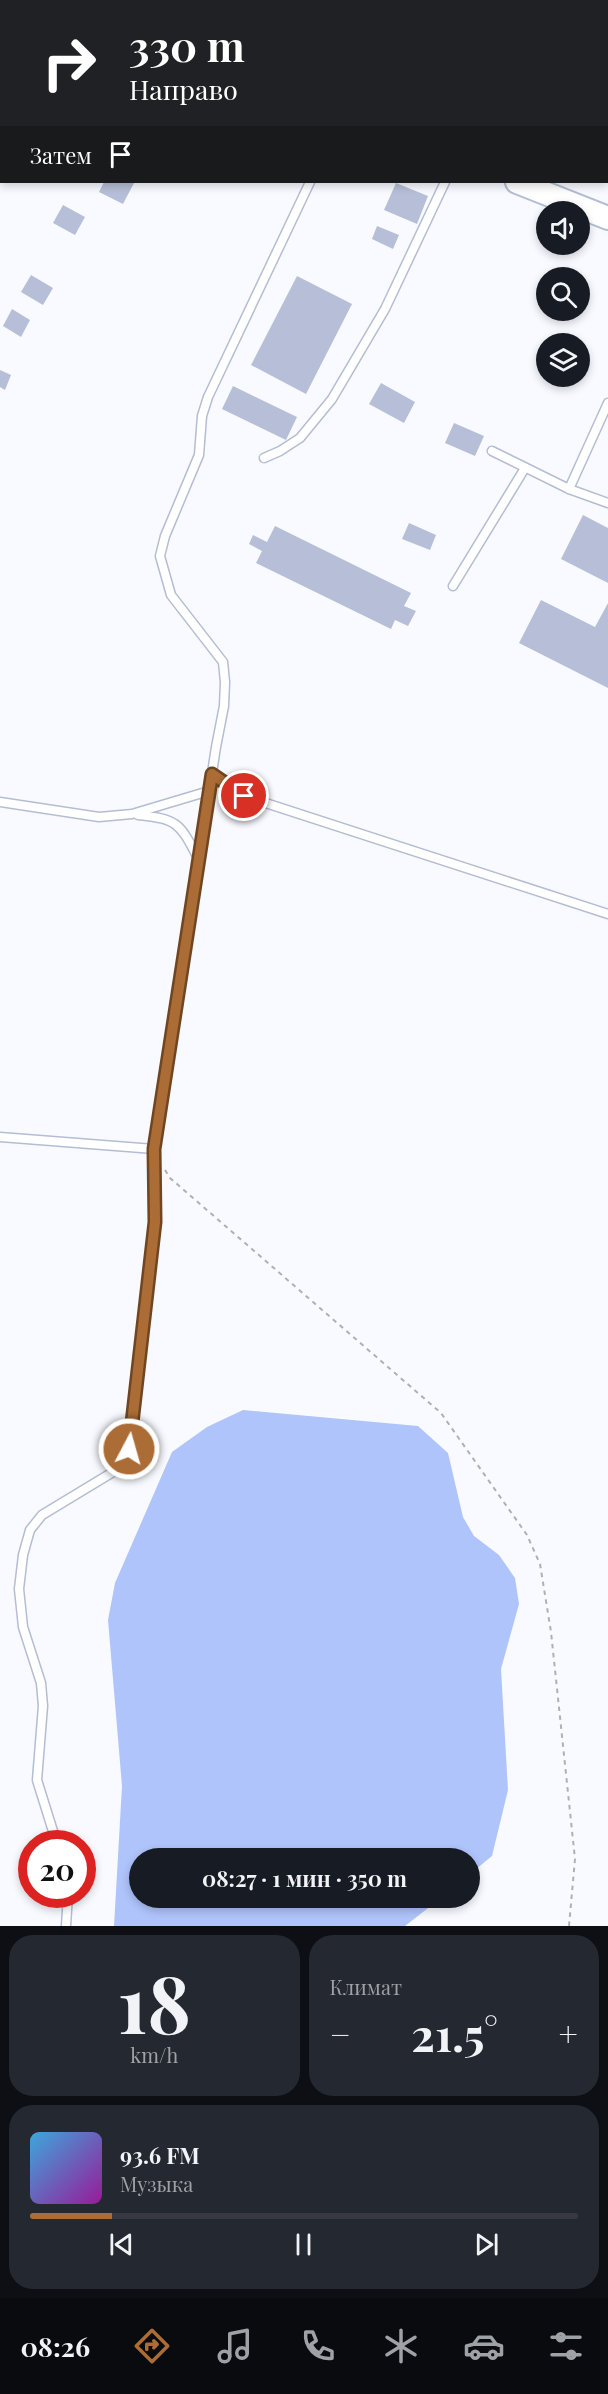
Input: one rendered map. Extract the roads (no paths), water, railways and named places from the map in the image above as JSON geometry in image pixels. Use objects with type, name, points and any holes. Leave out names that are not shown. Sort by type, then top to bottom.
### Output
[{"type":"street","points":[[520,183],[608,218]]},
{"type":"lane","points":[[53,1830],[38,1780],[43,1706],[41,1683],[23,1627],[19,1589],[23,1555],[30,1530],[42,1515],[118,1469],[129,1449],[155,1222],[154,1149],[224,706],[225,682],[222,662],[171,595],[160,556],[165,536],[199,455],[202,416],[208,397],[310,183]]},
{"type":"lane","points":[[264,458],[300,438],[332,399],[385,309],[445,183]]},
{"type":"lane","points":[[570,489],[608,403]]},
{"type":"lane","points":[[492,451],[570,489],[608,502]]},
{"type":"lane","points":[[453,586],[525,468]]},
{"type":"lane","points":[[212,774],[244,796],[608,914]]},
{"type":"lane","points":[[132,814],[209,791]]},
{"type":"lane","points":[[0,802],[99,817],[132,814],[165,817],[183,829],[198,860]]},
{"type":"lane","points":[[0,1137],[154,1149]]},
{"type":"lane","points":[[66,1926],[67,1908]]}]
